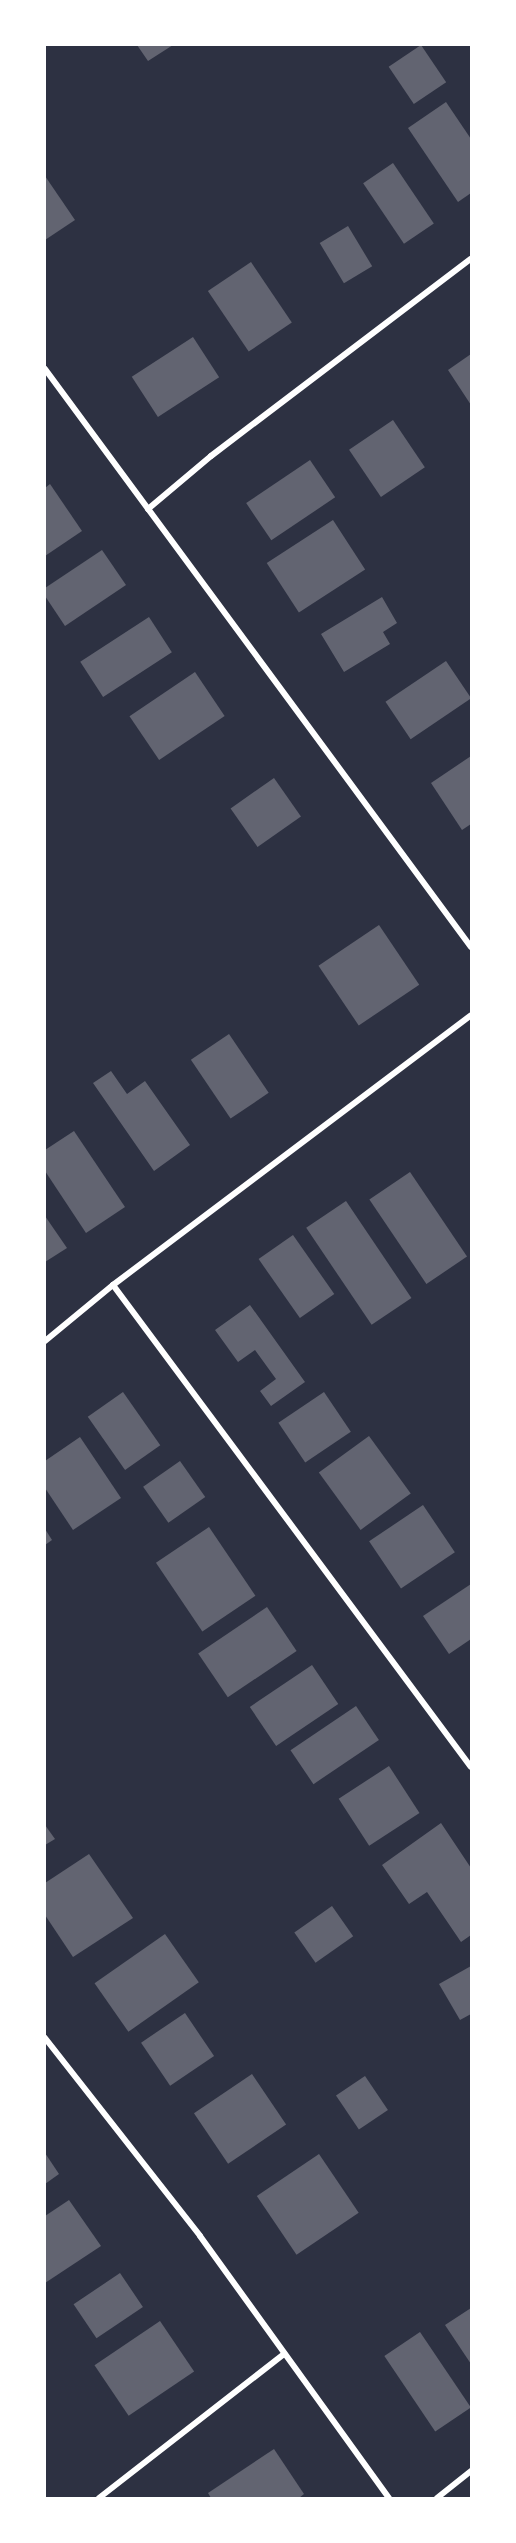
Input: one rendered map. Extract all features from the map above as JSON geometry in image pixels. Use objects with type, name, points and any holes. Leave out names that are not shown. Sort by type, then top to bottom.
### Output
[{"type":"street","points":[[148,509],[211,456],[471,259]]},
{"type":"street","points":[[45,369],[471,946]]},
{"type":"street","points":[[45,1341],[113,1285],[471,1015]]},
{"type":"street","points":[[113,1285],[471,1767]]},
{"type":"street","points":[[45,2038],[200,2236],[283,2355],[389,2498]]},
{"type":"street","points":[[99,2498],[283,2355]]},
{"type":"street","points":[[437,2498],[471,2471]]},
{"type":"building","points":[[137,45],[173,45],[148,61]]},
{"type":"building","points":[[421,45],[446,82],[414,104],[389,67]]},
{"type":"building","points":[[446,102],[471,139],[471,193],[458,202],[408,128]]},
{"type":"building","points":[[393,163],[434,224],[404,244],[363,183]]},
{"type":"building","points":[[45,176],[75,220],[45,240]]},
{"type":"building","points":[[348,226],[372,266],[344,283],[320,243]]},
{"type":"building","points":[[251,262],[292,323],[249,352],[208,291]]},
{"type":"building","points":[[193,337],[219,377],[158,417],[132,377]]},
{"type":"building","points":[[471,354],[471,405],[448,370]]},
{"type":"building","points":[[393,420],[425,467],[381,497],[349,450]]},
{"type":"building","points":[[310,460],[335,497],[271,540],[246,503]]},
{"type":"building","points":[[50,484],[82,531],[45,556],[45,488]]},
{"type":"building","points":[[333,520],[365,569],[299,613],[267,563]]},
{"type":"building","points":[[102,550],[126,585],[65,626],[45,596],[45,588]]},
{"type":"building","points":[[382,597],[397,623],[383,632],[390,644],[344,672],[321,634]]},
{"type":"building","points":[[149,617],[172,652],[103,697],[80,662]]},
{"type":"building","points":[[446,661],[471,698],[411,739],[385,702]]},
{"type":"building","points":[[195,672],[225,716],[159,760],[130,716]]},
{"type":"building","points":[[471,756],[471,824],[462,830],[431,783]]},
{"type":"building","points":[[274,778],[301,817],[258,847],[231,808]]},
{"type":"building","points":[[379,925],[419,985],[359,1026],[318,966]]},
{"type":"building","points":[[229,1034],[269,1093],[231,1119],[191,1060]]},
{"type":"building","points":[[111,1071],[127,1094],[145,1081],[190,1145],[154,1171],[93,1083]]},
{"type":"building","points":[[74,1131],[125,1207],[86,1233],[45,1171],[45,1150]]},
{"type":"building","points":[[410,1172],[467,1257],[426,1284],[369,1199]]},
{"type":"building","points":[[346,1201],[411,1298],[372,1325],[306,1228]]},
{"type":"building","points":[[45,1216],[67,1248],[45,1262]]},
{"type":"building","points":[[293,1235],[334,1294],[300,1318],[259,1259]]},
{"type":"building","points":[[250,1305],[305,1382],[271,1406],[260,1391],[276,1379],[255,1350],[238,1362],[215,1330]]},
{"type":"building","points":[[123,1392],[160,1445],[125,1470],[88,1417]]},
{"type":"building","points":[[324,1392],[351,1432],[305,1463],[278,1423]]},
{"type":"building","points":[[369,1436],[411,1493],[361,1530],[319,1472]]},
{"type":"building","points":[[80,1437],[121,1498],[73,1530],[45,1488],[45,1461]]},
{"type":"building","points":[[180,1461],[205,1497],[168,1523],[143,1487]]},
{"type":"building","points":[[423,1505],[455,1552],[401,1589],[369,1541]]},
{"type":"building","points":[[209,1527],[255,1596],[202,1632],[156,1563]]},
{"type":"building","points":[[45,1529],[52,1540],[45,1545]]},
{"type":"building","points":[[471,1584],[471,1639],[449,1654],[423,1616]]},
{"type":"building","points":[[267,1607],[297,1651],[228,1697],[198,1653]]},
{"type":"building","points":[[312,1665],[338,1704],[276,1746],[250,1707]]},
{"type":"building","points":[[356,1706],[379,1740],[313,1784],[291,1750]]},
{"type":"building","points":[[389,1766],[419,1813],[369,1846],[339,1799]]},
{"type":"building","points":[[441,1823],[471,1868],[471,1935],[461,1942],[427,1892],[409,1904],[382,1865]]},
{"type":"building","points":[[45,1825],[55,1839],[45,1845]]},
{"type":"building","points":[[89,1854],[133,1918],[73,1957],[45,1915],[45,1883]]},
{"type":"building","points":[[332,1906],[353,1936],[316,1963],[294,1932]]},
{"type":"building","points":[[165,1934],[199,1982],[128,2032],[95,1983]]},
{"type":"building","points":[[471,1966],[471,2014],[460,2020],[439,1984]]},
{"type":"building","points":[[185,2013],[214,2056],[170,2086],[141,2043]]},
{"type":"building","points":[[252,2074],[286,2125],[228,2164],[194,2113]]},
{"type":"building","points":[[365,2076],[388,2110],[359,2130],[336,2096]]},
{"type":"building","points":[[45,2153],[59,2174],[45,2184]]},
{"type":"building","points":[[319,2154],[359,2213],[297,2255],[257,2196]]},
{"type":"building","points":[[69,2200],[101,2246],[45,2283],[45,2216]]},
{"type":"building","points":[[120,2273],[143,2307],[97,2338],[74,2304]]},
{"type":"building","points":[[471,2308],[471,2364],[445,2325]]},
{"type":"building","points":[[160,2321],[194,2372],[129,2416],[95,2365]]},
{"type":"building","points":[[420,2332],[471,2407],[435,2431],[384,2356]]},
{"type":"building","points":[[274,2449],[304,2494],[299,2498],[211,2498],[208,2493]]}]
